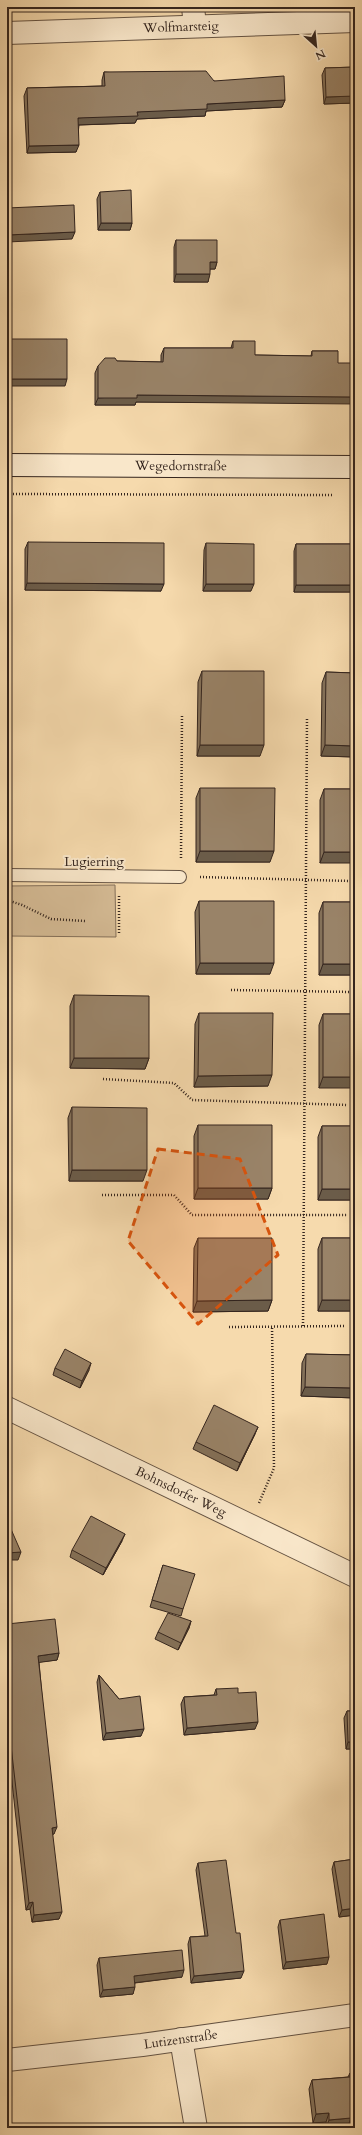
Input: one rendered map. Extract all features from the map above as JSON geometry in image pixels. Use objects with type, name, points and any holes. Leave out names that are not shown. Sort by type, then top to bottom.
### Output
[{"type":"street","name":"Wolfmarsteig","points":[[7,33],[194,16],[355,21]]},
{"type":"street","name":"Wegedornstraße","points":[[7,465],[355,467]]},
{"type":"street","name":"Bohnsdorfer Weg","points":[[7,1408],[355,1576]]},
{"type":"street","name":"Lutizenstraße","points":[[7,2060],[181,2039],[355,2015]]},
{"type":"street","points":[[181,2039],[196,2128]]},
{"type":"lane","name":"Lugierring","points":[[7,875],[180,877]]},
{"type":"path","points":[[7,494],[337,495]]},
{"type":"path","points":[[182,715],[180,877],[350,881]]},
{"type":"path","points":[[303,1326],[307,717]]},
{"type":"path","points":[[118,876],[119,934]]},
{"type":"path","points":[[7,900],[22,905],[51,919],[85,921]]},
{"type":"path","points":[[231,990],[352,992]]},
{"type":"path","points":[[103,1079],[174,1083],[192,1100],[347,1104]]},
{"type":"path","points":[[102,1195],[174,1195],[192,1215],[347,1215]]},
{"type":"path","points":[[249,1525],[274,1468],[272,1326]]},
{"type":"path","points":[[229,1327],[345,1326]]},
{"type":"highlighted area","points":[[158,1149],[240,1159],[278,1255],[198,1324],[128,1241]]},
{"type":"shaded area","points":[[115,885],[116,937],[7,936],[7,886]]},
{"type":"building","points":[[355,67],[355,96],[326,97],[325,68]]},
{"type":"building","points":[[206,71],[214,81],[284,76],[285,100],[207,104],[207,109],[137,112],[138,116],[78,118],[79,145],[29,146],[27,88],[105,86],[104,72]]},
{"type":"building","points":[[131,190],[132,223],[101,223],[100,192]]},
{"type":"building","points":[[74,205],[75,232],[7,235],[7,208]]},
{"type":"building","points":[[176,240],[217,240],[217,262],[210,262],[210,274],[176,274]]},
{"type":"building","points":[[7,339],[67,339],[67,379],[7,379]]},
{"type":"building","points":[[233,341],[255,341],[255,355],[312,356],[312,351],[338,351],[338,363],[355,363],[355,397],[137,395],[137,398],[98,398],[98,366],[105,358],[115,358],[117,361],[163,362],[164,348],[233,348]]},
{"type":"building","points":[[28,542],[164,543],[164,584],[27,583]]},
{"type":"building","points":[[206,543],[254,544],[254,584],[206,584]]},
{"type":"building","points":[[296,544],[355,544],[355,585],[296,585]]},
{"type":"building","points":[[202,671],[264,671],[264,745],[200,745]]},
{"type":"building","points":[[326,672],[355,673],[355,746],[325,745]]},
{"type":"building","points":[[200,788],[275,788],[274,851],[200,851]]},
{"type":"building","points":[[324,789],[355,789],[355,852],[324,852]]},
{"type":"building","points":[[199,901],[274,901],[274,963],[200,963]]},
{"type":"building","points":[[323,902],[355,902],[355,964],[323,964]]},
{"type":"building","points":[[74,995],[149,996],[149,1058],[74,1058]]},
{"type":"building","points":[[199,1013],[273,1013],[272,1075],[198,1076]]},
{"type":"building","points":[[323,1014],[355,1014],[355,1077],[323,1077]]},
{"type":"building","points":[[72,1107],[147,1108],[147,1170],[72,1170]]},
{"type":"building","points":[[198,1125],[272,1125],[272,1188],[198,1188]]},
{"type":"building","points":[[322,1126],[355,1126],[355,1189],[322,1189]]},
{"type":"building","points":[[198,1238],[272,1238],[272,1300],[197,1301]]},
{"type":"building","points":[[322,1238],[355,1238],[355,1300],[322,1300]]},
{"type":"building","points":[[65,1349],[91,1363],[82,1381],[55,1368]]},
{"type":"building","points":[[306,1354],[355,1355],[355,1388],[305,1387]]},
{"type":"building","points":[[214,1405],[258,1427],[240,1463],[196,1442]]},
{"type":"building","points":[[91,1516],[125,1534],[106,1568],[72,1550]]},
{"type":"building","points":[[7,1520],[21,1552],[7,1553]]},
{"type":"building","points":[[163,1565],[195,1574],[183,1609],[152,1600]]},
{"type":"building","points":[[168,1613],[191,1621],[181,1643],[158,1632]]},
{"type":"building","points":[[55,1619],[59,1653],[38,1656],[57,1827],[52,1828],[62,1912],[34,1915],[33,1902],[29,1903],[9,1728],[7,1726],[7,1717],[11,1713],[9,1699],[11,1699],[7,1655],[7,1624]]},
{"type":"building","points":[[99,1675],[119,1699],[140,1696],[144,1729],[106,1733]]},
{"type":"building","points":[[238,1688],[238,1693],[256,1692],[258,1722],[187,1728],[184,1697],[217,1695],[216,1689]]},
{"type":"building","points":[[347,1711],[355,1711],[355,1742],[348,1742]]},
{"type":"building","points":[[355,1859],[355,1908],[342,1910],[334,1862]]},
{"type":"building","points":[[226,1860],[236,1933],[240,1933],[244,1971],[194,1976],[190,1937],[208,1936],[198,1863]]},
{"type":"building","points":[[324,1914],[329,1957],[286,1962],[280,1920]]},
{"type":"building","points":[[182,1950],[184,1970],[134,1976],[135,1987],[103,1990],[99,1958]]},
{"type":"building","points":[[355,2072],[355,2128],[352,2128],[351,2118],[329,2120],[329,2113],[316,2114],[312,2080],[350,2077],[350,2073]]}]
